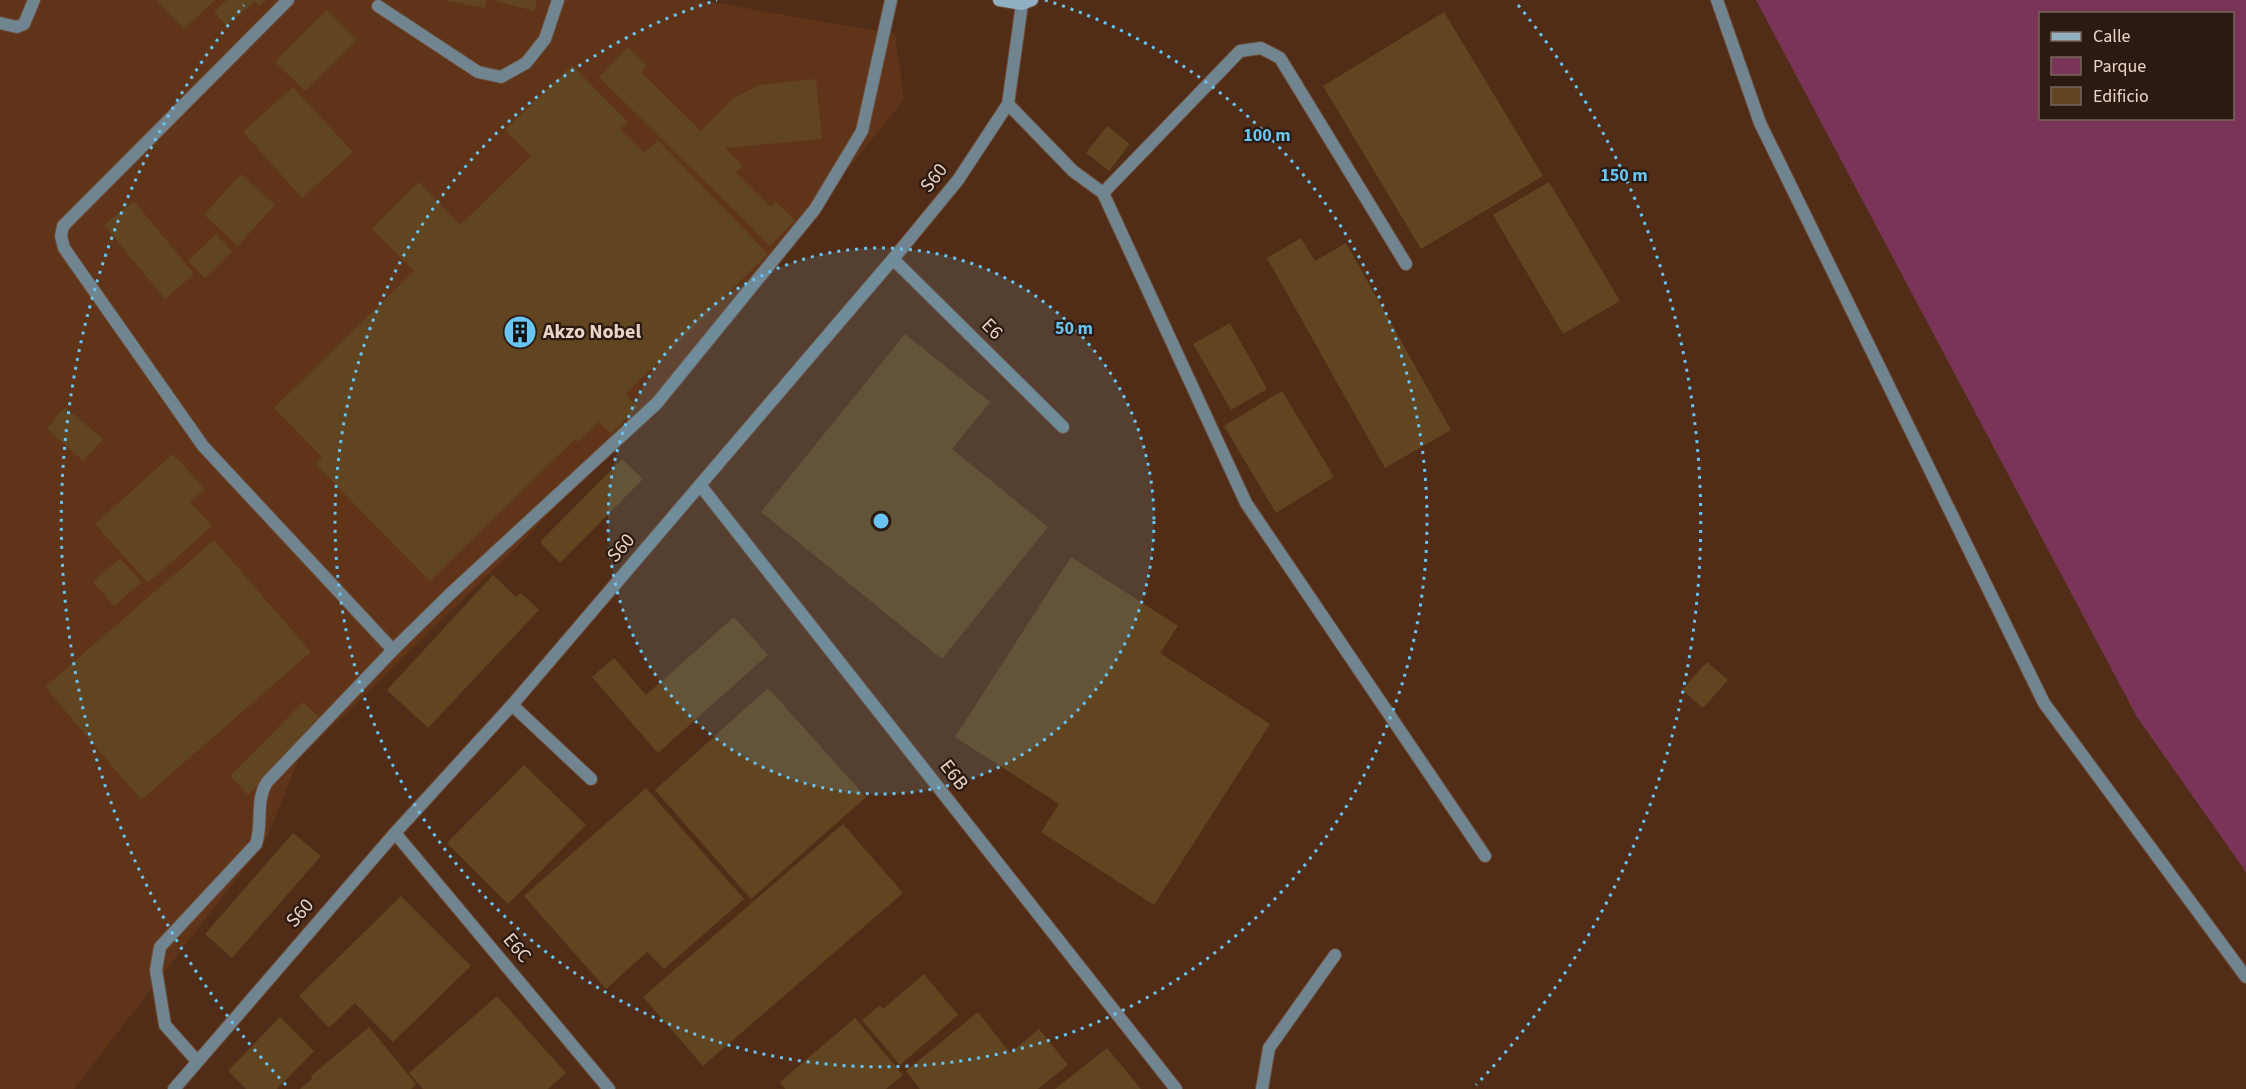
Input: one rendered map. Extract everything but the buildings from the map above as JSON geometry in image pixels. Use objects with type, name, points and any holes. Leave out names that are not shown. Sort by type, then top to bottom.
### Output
[{"type":"main road","points":[[999,0],[1027,2]]},
{"type":"street","points":[[0,23],[17,27],[24,24],[34,0]]},
{"type":"street","points":[[288,0],[63,226],[61,236],[64,248],[203,446],[393,650]]},
{"type":"street","points":[[378,6],[478,72],[501,77],[526,63],[545,39],[558,0]]},
{"type":"street","points":[[197,1061],[165,1025],[156,970],[160,947],[256,844],[260,833],[260,792],[393,650],[657,403],[815,209],[862,131],[891,0]]},
{"type":"street","points":[[1717,0],[1760,123],[2044,703],[2246,977]]},
{"type":"street","name":"S60","points":[[174,1089],[395,833],[512,705],[958,180],[1008,104],[1027,2]]},
{"type":"street","points":[[1103,193],[1240,51],[1261,48],[1280,58],[1406,264]]},
{"type":"street","points":[[1008,104],[1073,171],[1103,193],[1246,503],[1485,856]]},
{"type":"street","name":"E6","points":[[893,259],[1063,427]]},
{"type":"street","name":"E6B","points":[[700,485],[1176,1089]]},
{"type":"street","points":[[512,705],[591,779]]},
{"type":"street","name":"E6C","points":[[395,833],[609,1089]]},
{"type":"street","points":[[1262,1089],[1269,1048],[1335,955]]},
{"type":"shaded area","points":[[0,0],[699,0],[895,34],[904,100],[657,403],[519,545],[299,759],[265,842],[74,1089],[0,1089]]},
{"type":"green space","points":[[1756,0],[2246,0],[2246,872],[2137,717]]},
{"type":"place","name":"Akzo Nobel","points":[[520,332]]}]
